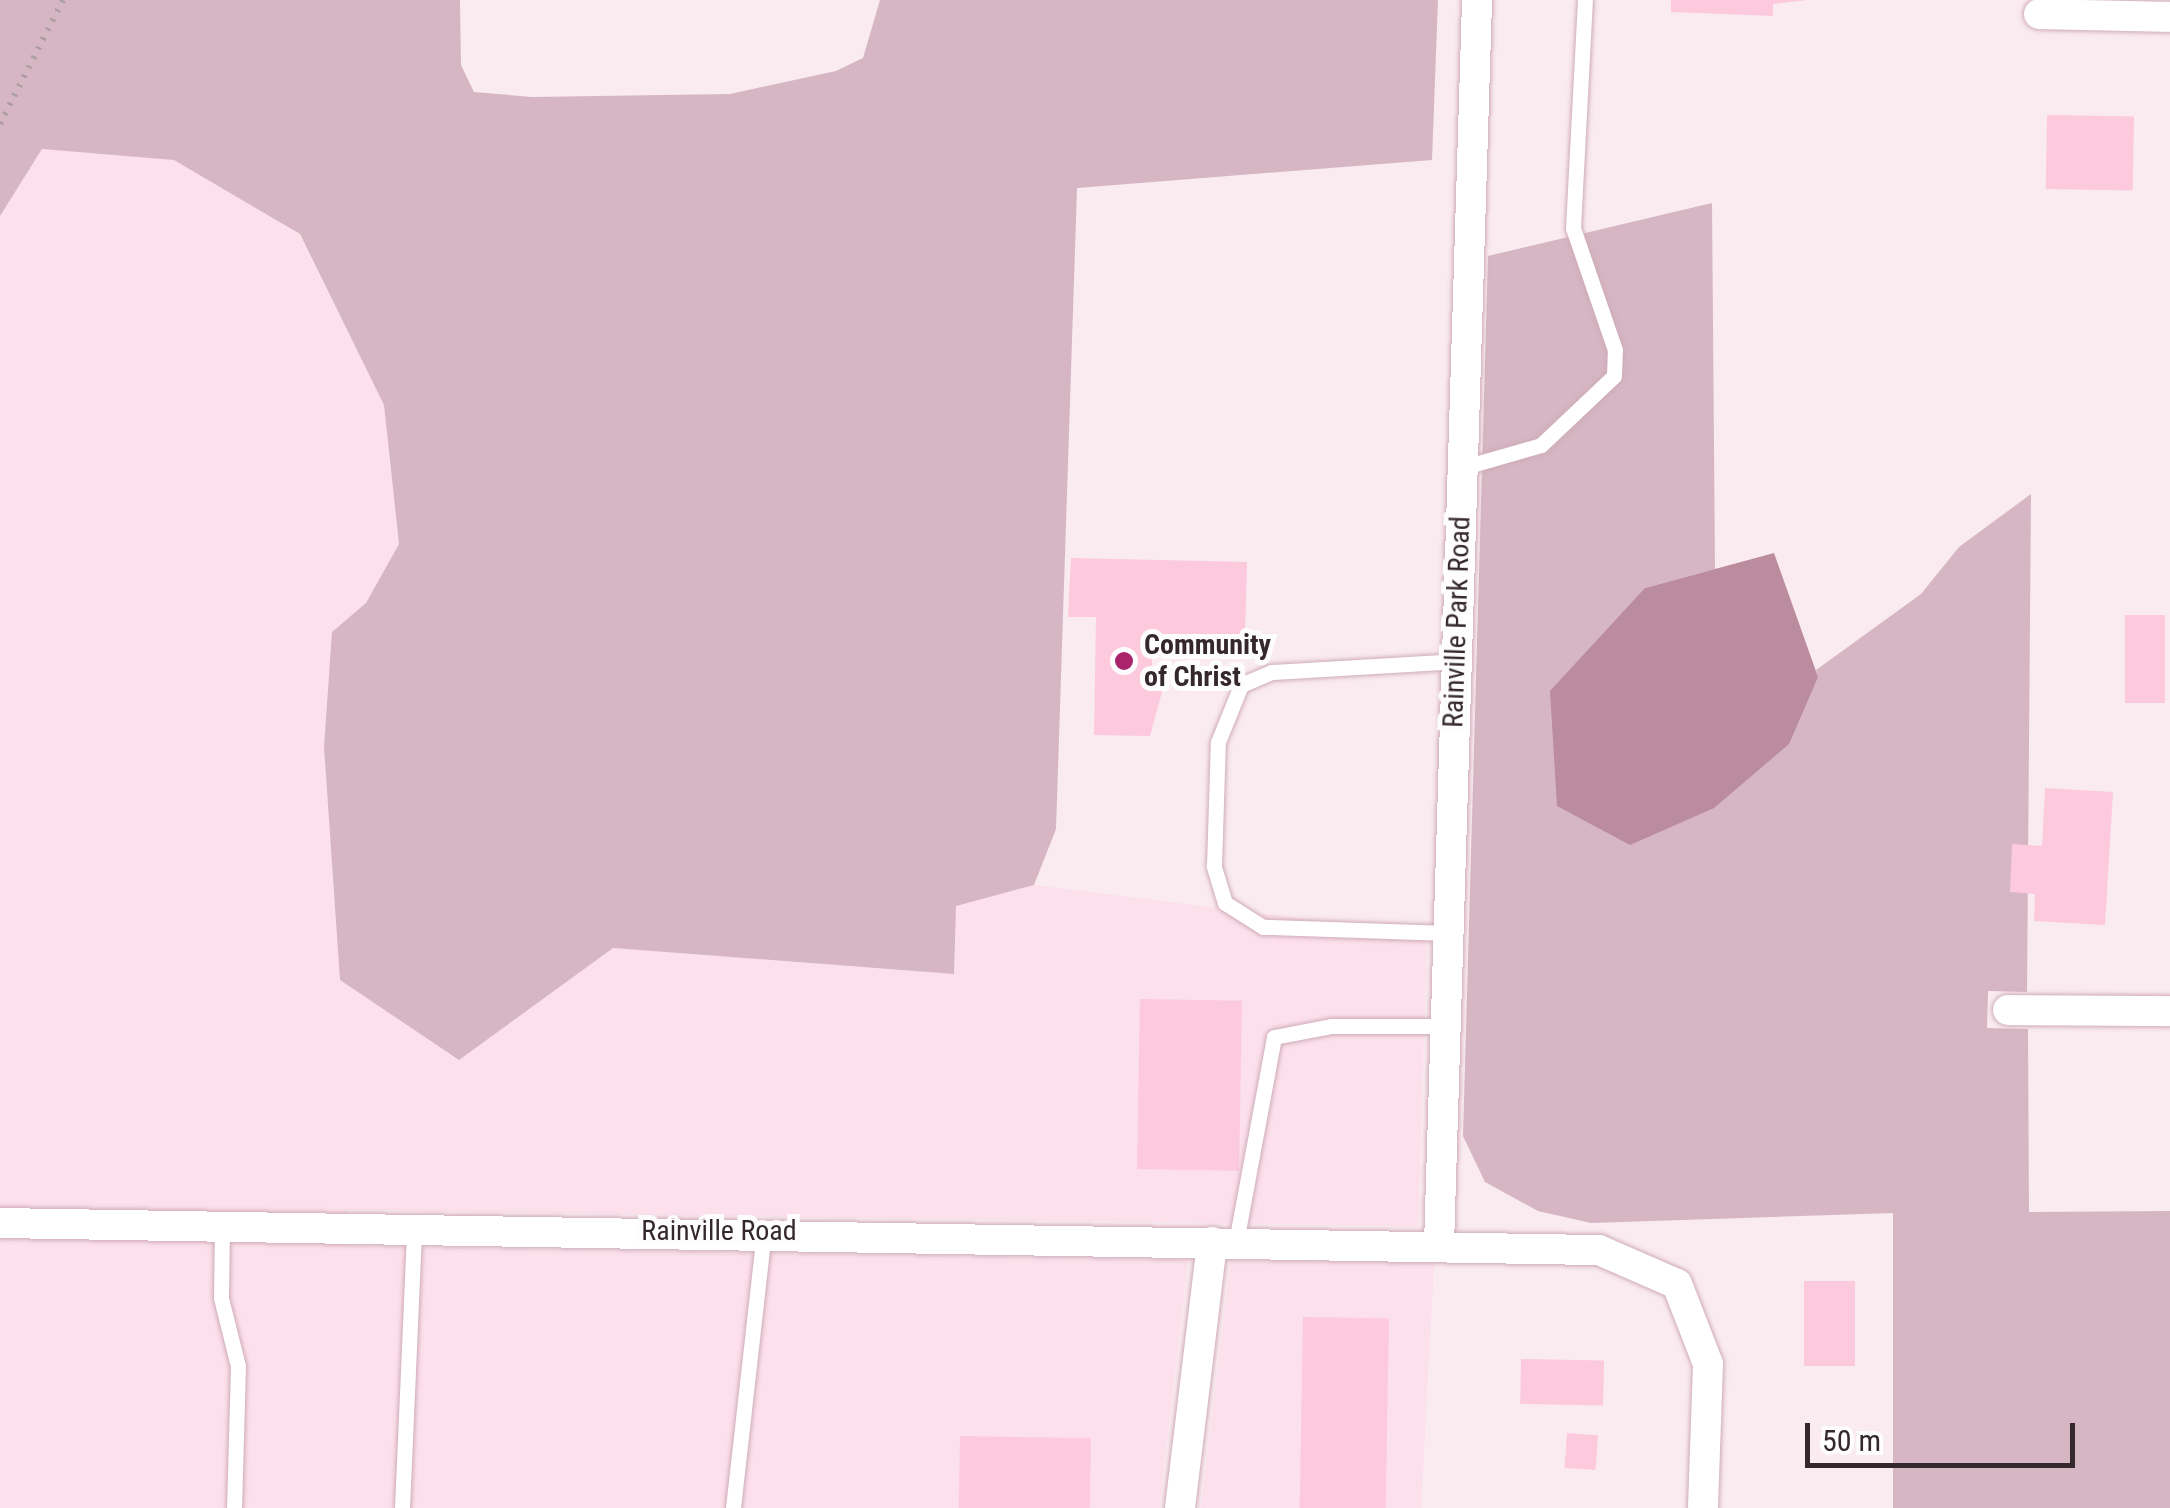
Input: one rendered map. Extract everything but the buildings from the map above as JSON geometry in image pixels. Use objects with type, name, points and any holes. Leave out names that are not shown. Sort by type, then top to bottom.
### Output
[{"type":"street","name":"Rainville Park Road","points":[[1439,1244],[1477,0]]},
{"type":"street","points":[[2039,14],[2170,17]]},
{"type":"street","points":[[2008,1010],[2170,1011]]},
{"type":"street","name":"Rainville Road","points":[[0,1222],[764,1231],[1600,1250],[1676,1284],[1708,1364],[1703,1508]]},
{"type":"street","points":[[1180,1508],[1224,1242]]},
{"type":"lane","points":[[1461,468],[1541,445],[1614,376],[1615,350],[1573,228],[1585,0]]},
{"type":"lane","points":[[1448,933],[1263,927],[1225,903],[1214,848],[1218,742],[1240,685],[1272,672],[1456,660]]},
{"type":"lane","points":[[1224,1242],[1274,1037],[1331,1026],[1445,1026]]},
{"type":"lane","points":[[222,1226],[221,1298],[238,1366],[234,1508]]},
{"type":"lane","points":[[402,1508],[414,1228]]},
{"type":"lane","points":[[734,1508],[764,1231]]},
{"type":"path","points":[[0,124],[62,0]]},
{"type":"shaded area","points":[[0,0],[460,0],[461,65],[474,92],[532,97],[730,94],[836,71],[863,58],[880,0],[1438,0],[1432,160],[1077,188],[1056,829],[1034,885],[956,906],[954,974],[613,948],[459,1060],[340,980],[324,747],[332,632],[366,603],[399,544],[384,405],[300,234],[174,160],[42,149],[0,216]]},
{"type":"shaded area","points":[[42,149],[174,159],[299,234],[384,405],[399,544],[366,603],[332,633],[324,747],[340,980],[459,1060],[612,948],[954,974],[955,905],[1034,885],[1427,934],[1418,1226],[347,1210],[348,1246],[1188,1260],[1159,1508],[0,1508],[0,216]]},
{"type":"shaded area","points":[[1712,203],[1715,569],[1645,588],[1818,678],[1816,670],[1921,594],[1959,547],[2031,494],[2027,992],[1988,991],[1987,1028],[2028,1029],[2029,1212],[2170,1211],[2170,1508],[1893,1508],[1893,1213],[1591,1223],[1538,1211],[1485,1182],[1463,1136],[1488,256]]},
{"type":"shaded area","points":[[1774,553],[1818,677],[1789,744],[1714,808],[1630,845],[1557,806],[1550,691],[1645,588]]},
{"type":"shaded area","points":[[1231,1261],[1434,1263],[1421,1508],[1201,1508]]},
{"type":"place","name":"Community of Christ","points":[[1124,661]]}]
